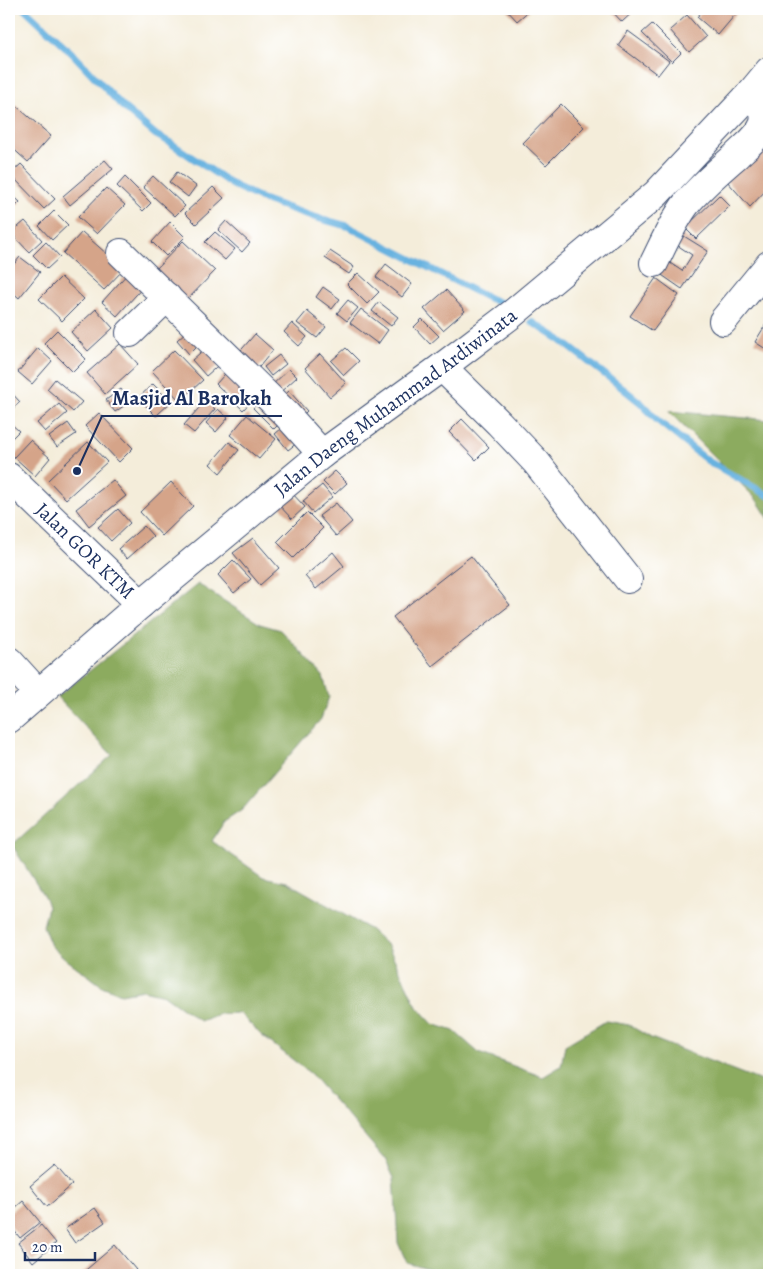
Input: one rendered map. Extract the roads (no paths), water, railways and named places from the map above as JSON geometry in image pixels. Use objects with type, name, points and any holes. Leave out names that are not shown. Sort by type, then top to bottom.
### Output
[{"type":"main road","name":"Jalan Daeng Muhammad Ardiwinata","points":[[9,720],[141,604],[322,454],[512,314],[656,194],[750,94],[769,71]]},
{"type":"main road","points":[[654,263],[676,219],[688,203],[701,188],[754,138],[764,123],[764,113],[761,105],[750,94]]},
{"type":"main road","points":[[121,253],[286,414],[322,454]]},
{"type":"main road","points":[[723,321],[769,265]]},
{"type":"main road","points":[[130,333],[166,297]]},
{"type":"main road","points":[[442,367],[536,462],[628,579]]},
{"type":"main road","name":"Jalan GOR KTM","points":[[9,477],[141,604]]},
{"type":"main road","points":[[9,662],[38,693]]},
{"type":"waterway","points":[[25,9],[75,56],[123,107],[156,135],[233,185],[262,199],[347,226],[503,304]]},
{"type":"waterway","points":[[532,322],[559,339],[616,383],[641,403],[657,420],[708,461],[769,496]]},
{"type":"place","name":"Masjid Al Barokah","points":[[77,471]]}]
